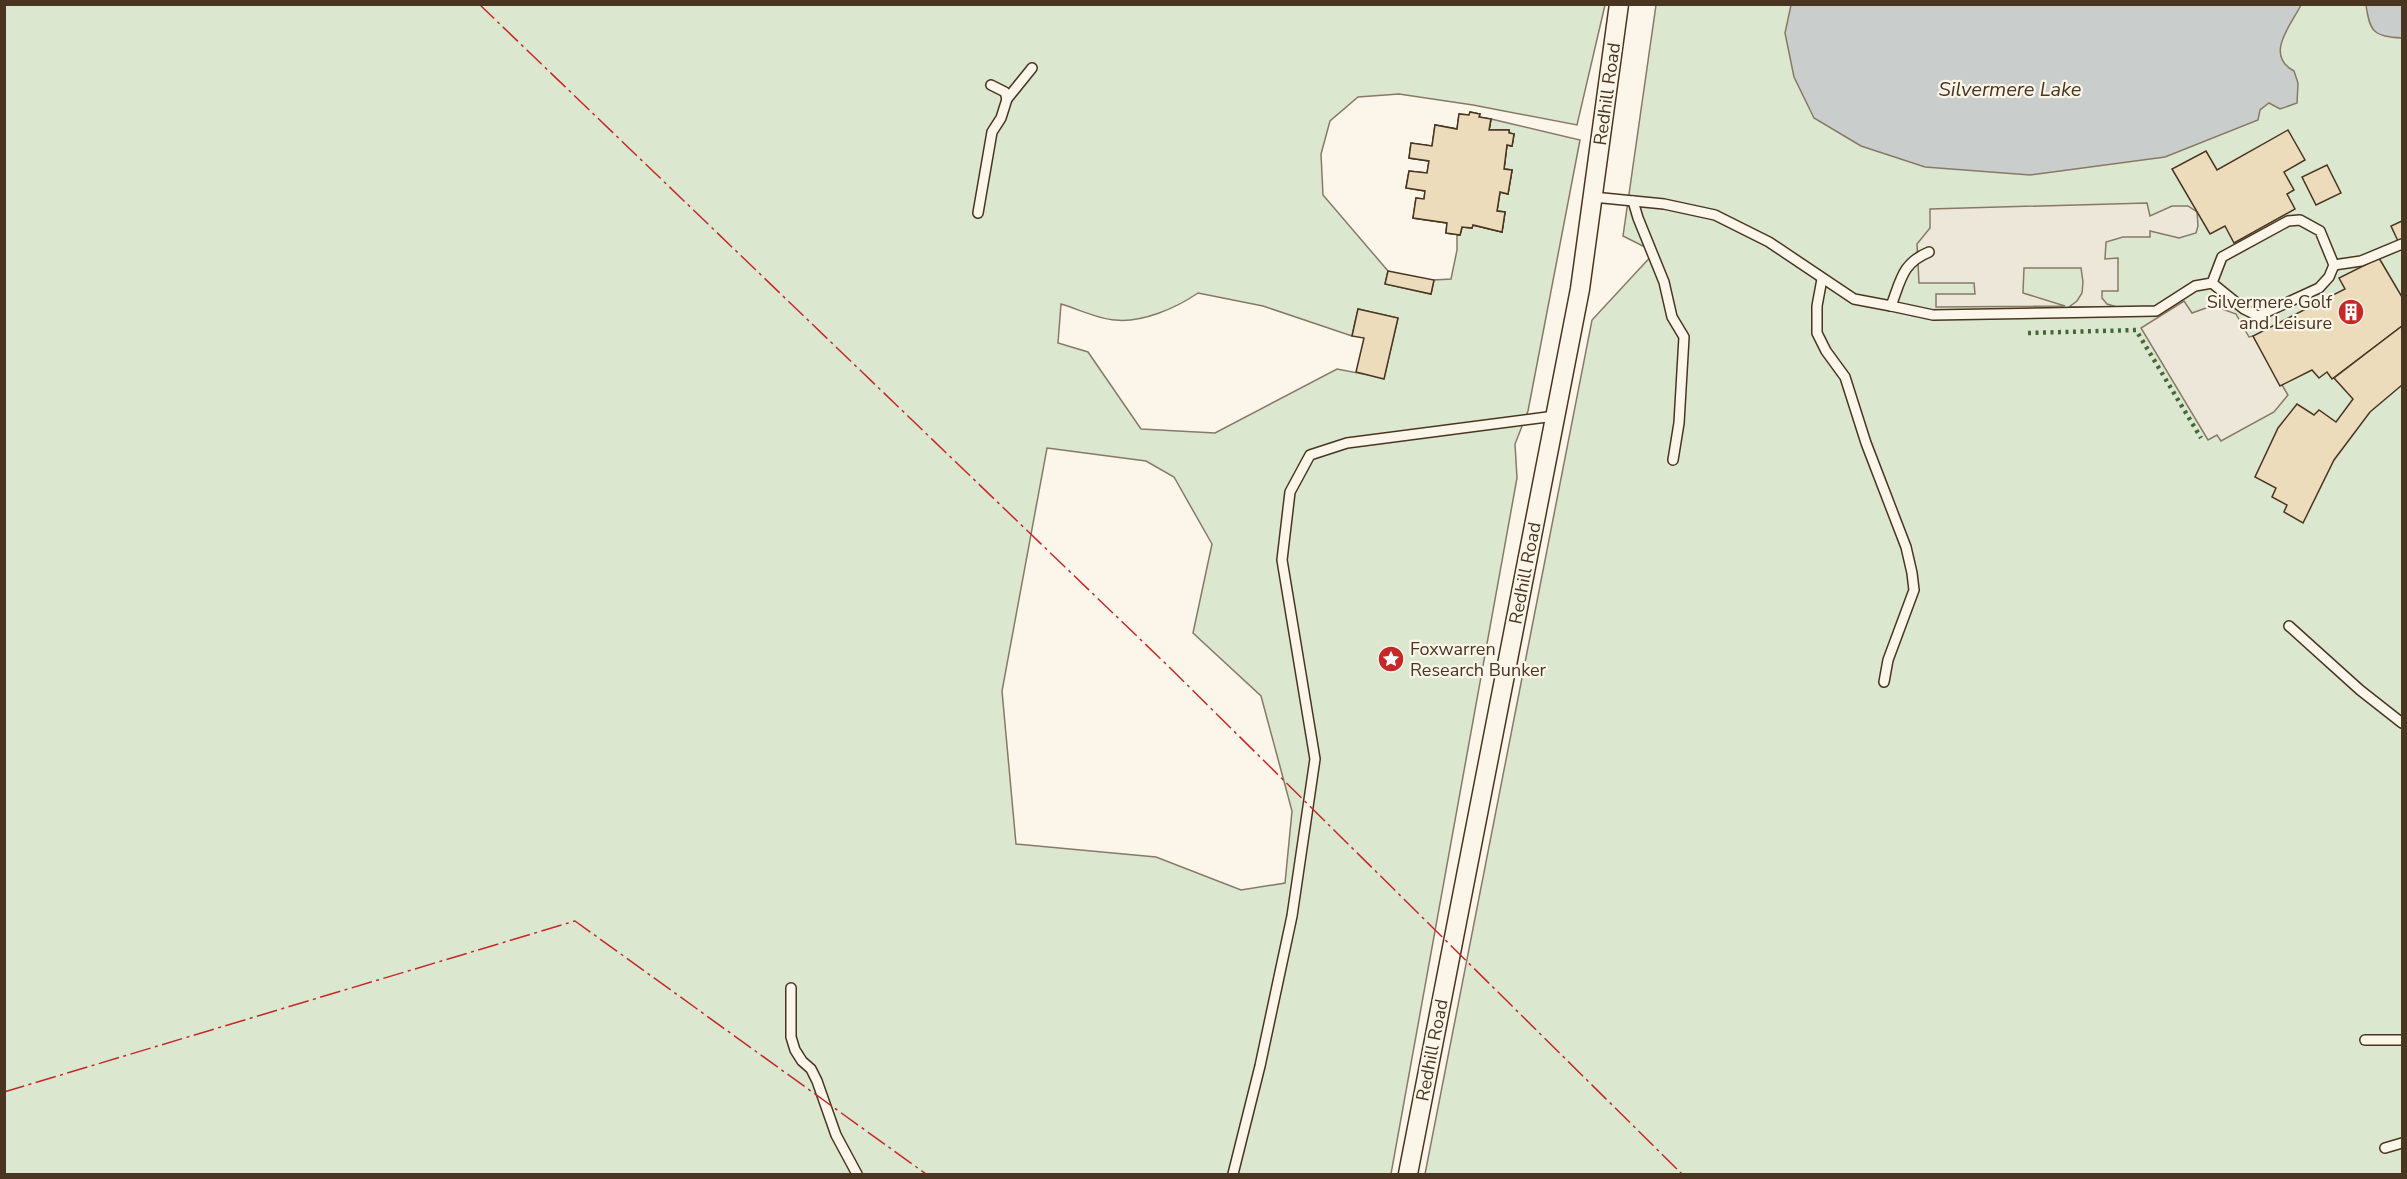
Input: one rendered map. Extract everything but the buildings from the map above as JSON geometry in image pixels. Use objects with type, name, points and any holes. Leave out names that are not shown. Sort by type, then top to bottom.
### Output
[{"type":"street","name":"Redhill Road","points":[[1408,1174],[1580,289],[1619,4]]},
{"type":"lane","points":[[978,213],[992,132],[1001,118],[1007,99],[1032,69]]},
{"type":"lane","points":[[991,85],[1005,92],[1007,99]]},
{"type":"lane","points":[[1593,196],[1664,204],[1715,215],[1769,242],[1854,299],[1933,315],[2156,311],[2195,286],[2212,283],[2244,309],[2258,316],[2319,288],[2329,278],[2334,265],[2320,231],[2300,220],[2288,221],[2222,257],[2212,283]]},
{"type":"lane","points":[[1633,201],[1664,282],[1672,317],[1684,337],[1679,423],[1673,460]]},
{"type":"lane","points":[[2334,265],[2361,261],[2403,244]]},
{"type":"lane","points":[[1891,306],[1904,273],[1913,259],[1929,252]]},
{"type":"lane","points":[[1822,279],[1816,306],[1817,333],[1826,351],[1845,377],[1851,401],[1906,547],[1912,573],[1914,590],[1888,660],[1884,682]]},
{"type":"lane","points":[[1233,1174],[1260,1066],[1292,916],[1315,759],[1282,560],[1290,492],[1310,454],[1347,443],[1555,416]]},
{"type":"lane","points":[[2289,626],[2360,690],[2403,723]]},
{"type":"lane","points":[[791,988],[791,1037],[795,1050],[812,1069],[818,1081],[836,1135],[857,1174]]},
{"type":"lane","points":[[2365,1040],[2403,1040]]},
{"type":"lane","points":[[2385,1148],[2403,1143]]},
{"type":"green space","points":[[4,5],[1605,5],[1577,125],[1473,105],[1399,94],[1358,97],[1330,121],[1321,154],[1323,195],[1388,271],[1385,284],[1431,294],[1434,280],[1451,279],[1457,250],[1457,235],[1460,235],[1462,227],[1472,228],[1473,225],[1502,232],[1505,213],[1497,211],[1500,192],[1508,193],[1512,171],[1504,169],[1507,145],[1512,146],[1514,134],[1509,133],[1509,130],[1489,130],[1491,119],[1580,140],[1528,411],[1515,444],[1517,478],[1391,1174],[5,1174]],"holes":[[[1198,293],[1263,306],[1352,336],[1358,309],[1398,318],[1384,378],[1337,369],[1215,433],[1141,429],[1088,352],[1058,343],[1061,304],[1102,318],[1125,320],[1158,313]],[[1047,448],[1146,461],[1174,477],[1212,544],[1193,633],[1261,696],[1292,811],[1285,883],[1241,890],[1156,857],[1016,844],[1002,691]]]},
{"type":"green space","points":[[1656,5],[2402,5],[2402,1174],[1425,1174],[1592,320],[1655,252],[1623,236]]},
{"type":"shaded area","points":[[2147,203],[2150,216],[2172,206],[2188,206],[2197,212],[2196,233],[2179,238],[2150,231],[2150,237],[2123,237],[2106,242],[2105,259],[2118,258],[2118,291],[2102,291],[2102,298],[2107,304],[2117,307],[2069,307],[2082,293],[2081,268],[2024,268],[2023,293],[2065,306],[1936,307],[1936,294],[1975,294],[1974,283],[1919,283],[1917,244],[1930,228],[1930,209]]},
{"type":"shaded area","points":[[2184,301],[2192,313],[2217,307],[2236,314],[2249,337],[2253,336],[2288,395],[2274,412],[2221,441],[2217,435],[2208,440],[2141,328]]},
{"type":"water","name":"Silvermere Lake","points":[[1791,5],[2301,5],[2286,30],[2280,48],[2281,57],[2285,64],[2294,71],[2298,83],[2297,103],[2280,109],[2269,103],[2260,110],[2258,120],[2165,157],[2030,175],[1925,167],[1861,146],[1814,118],[1794,77],[1785,33]]},
{"type":"water","points":[[2366,5],[2402,5],[2402,38],[2385,36],[2375,31],[2369,22]]},
{"type":"hedge","points":[[2028,333],[2136,330],[2201,438]]},
{"type":"power","points":[[479,4],[1166,664],[1682,1174]]},
{"type":"power","points":[[4,1092],[575,921],[926,1174]]},
{"type":"place","name":"Silvermere Golf and Leisure","points":[[2351,312]]},
{"type":"place","name":"Foxwarren Research Bunker","points":[[1391,659]]}]
